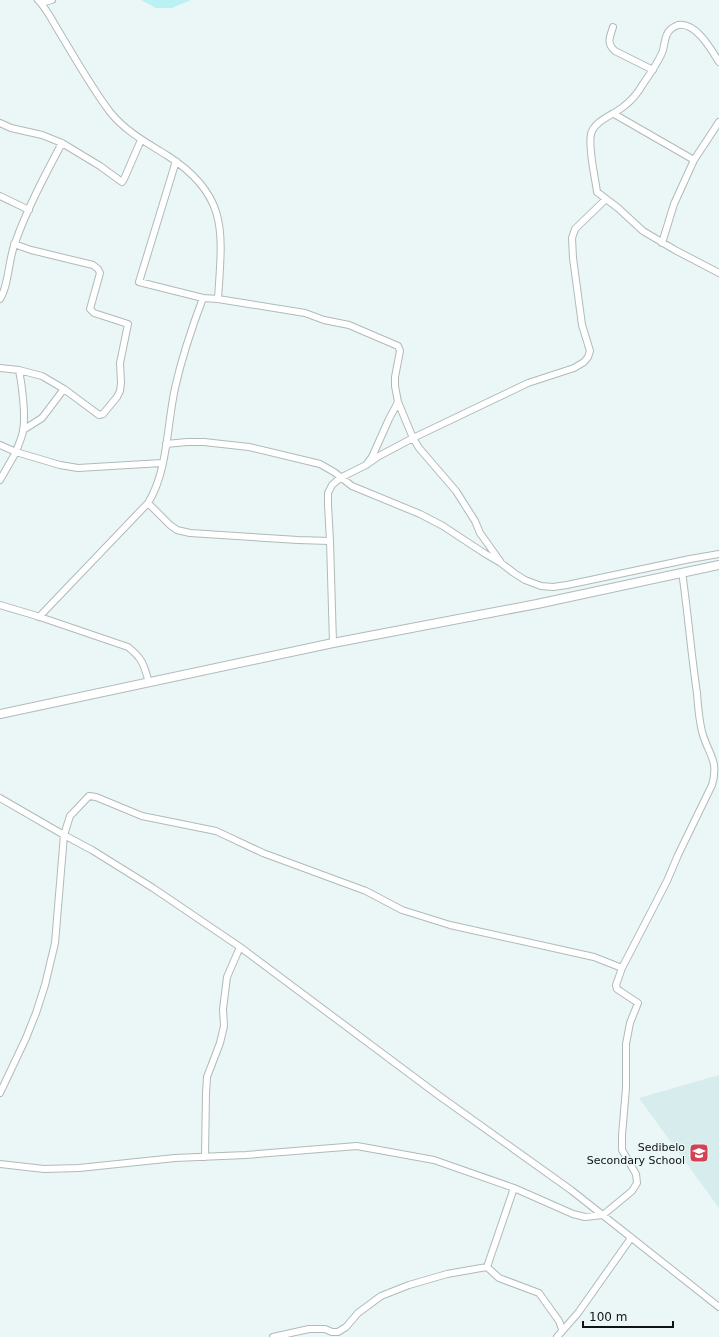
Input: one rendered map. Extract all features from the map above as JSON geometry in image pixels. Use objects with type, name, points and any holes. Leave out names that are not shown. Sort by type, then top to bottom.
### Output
[{"type":"main road","points":[[0,714],[333,643],[537,604],[719,565]]},
{"type":"street","points":[[52,0],[39,1],[106,106],[117,120],[141,140],[176,161],[193,175],[209,195],[216,209],[219,221],[220,250],[218,299]]},
{"type":"street","points":[[719,62],[708,45],[698,34],[687,26],[677,25],[669,30],[662,51],[653,70],[635,95],[622,108],[595,126],[591,134],[591,151],[597,192],[643,231],[719,273]]},
{"type":"street","points":[[614,27],[608,41],[610,47],[653,70]]},
{"type":"street","points":[[614,114],[694,160]]},
{"type":"street","points":[[662,242],[674,204],[694,160],[719,122]]},
{"type":"street","points":[[0,123],[11,128],[42,135],[62,143],[100,166],[122,182],[141,140]]},
{"type":"street","points":[[0,299],[4,292],[9,260],[14,244],[62,143]]},
{"type":"street","points":[[176,161],[138,282],[203,298],[305,313],[324,320],[349,325],[398,346],[400,351],[395,377],[395,386],[398,402],[413,438],[419,448],[456,491],[475,521],[480,533],[501,563]]},
{"type":"street","points":[[0,196],[29,210]]},
{"type":"street","points":[[333,643],[328,493],[332,485],[340,478],[413,438],[528,383],[574,368],[584,362],[590,351],[582,325],[573,258],[572,238],[575,229],[606,199]]},
{"type":"street","points":[[0,368],[36,374],[64,389],[99,414],[103,414],[107,411],[120,391],[120,363],[128,324],[94,313],[90,309],[100,273],[93,265],[43,253],[14,244]]},
{"type":"street","points":[[0,279],[6,283]]},
{"type":"street","points":[[39,617],[148,503],[154,493],[158,482],[166,444],[175,388],[187,343],[203,298]]},
{"type":"street","points":[[0,480],[16,452],[23,430],[22,386],[19,370]]},
{"type":"street","points":[[23,430],[42,418],[64,389]]},
{"type":"street","points":[[366,465],[372,457],[398,402]]},
{"type":"street","points":[[166,444],[204,442],[249,447],[320,464],[352,486],[420,514],[443,526],[525,580],[541,586],[553,588],[719,554]]},
{"type":"street","points":[[0,445],[16,452],[60,465],[78,468],[162,463]]},
{"type":"street","points":[[148,503],[170,525],[177,530],[190,533],[330,541]]},
{"type":"street","points":[[0,1164],[44,1170],[79,1168],[175,1158],[246,1155],[357,1146],[434,1160],[514,1188],[573,1214],[585,1217],[603,1216],[632,1191],[637,1183],[636,1174],[622,1150],[622,1135],[626,1088],[626,1044],[630,1023],[638,1003],[617,989],[616,985],[622,968],[667,881],[714,778],[714,759],[703,736],[699,711],[687,602],[682,572]]},
{"type":"street","points":[[0,606],[39,617],[128,647],[138,655],[143,664],[149,683]]},
{"type":"street","points":[[0,1093],[36,1013],[55,943],[64,835],[70,816],[90,796],[96,797],[142,816],[216,831],[263,852],[366,891],[402,910],[458,926],[594,956],[622,968]]},
{"type":"street","points":[[0,798],[92,850],[147,884],[240,947],[428,1087],[571,1190],[719,1308]]},
{"type":"street","points":[[205,1157],[207,1077],[220,1043],[224,1026],[223,1009],[227,977],[240,947]]},
{"type":"street","points":[[487,1267],[514,1188]]},
{"type":"street","points":[[557,1337],[562,1329],[578,1312],[631,1238]]},
{"type":"street","points":[[487,1267],[500,1278],[539,1293],[559,1321],[562,1329]]},
{"type":"street","points":[[273,1337],[309,1329],[325,1329],[332,1332],[338,1332],[346,1327],[358,1313],[381,1296],[409,1285],[447,1274],[487,1267]]},
{"type":"shaded area","points":[[141,0],[191,0],[172,8],[156,8]]},
{"type":"shaded area","name":"Sedibelo Secondary School","points":[[719,1075],[719,1208],[639,1098]]},
{"type":"place","name":"Sedibelo Secondary School","points":[[699,1153]]}]
